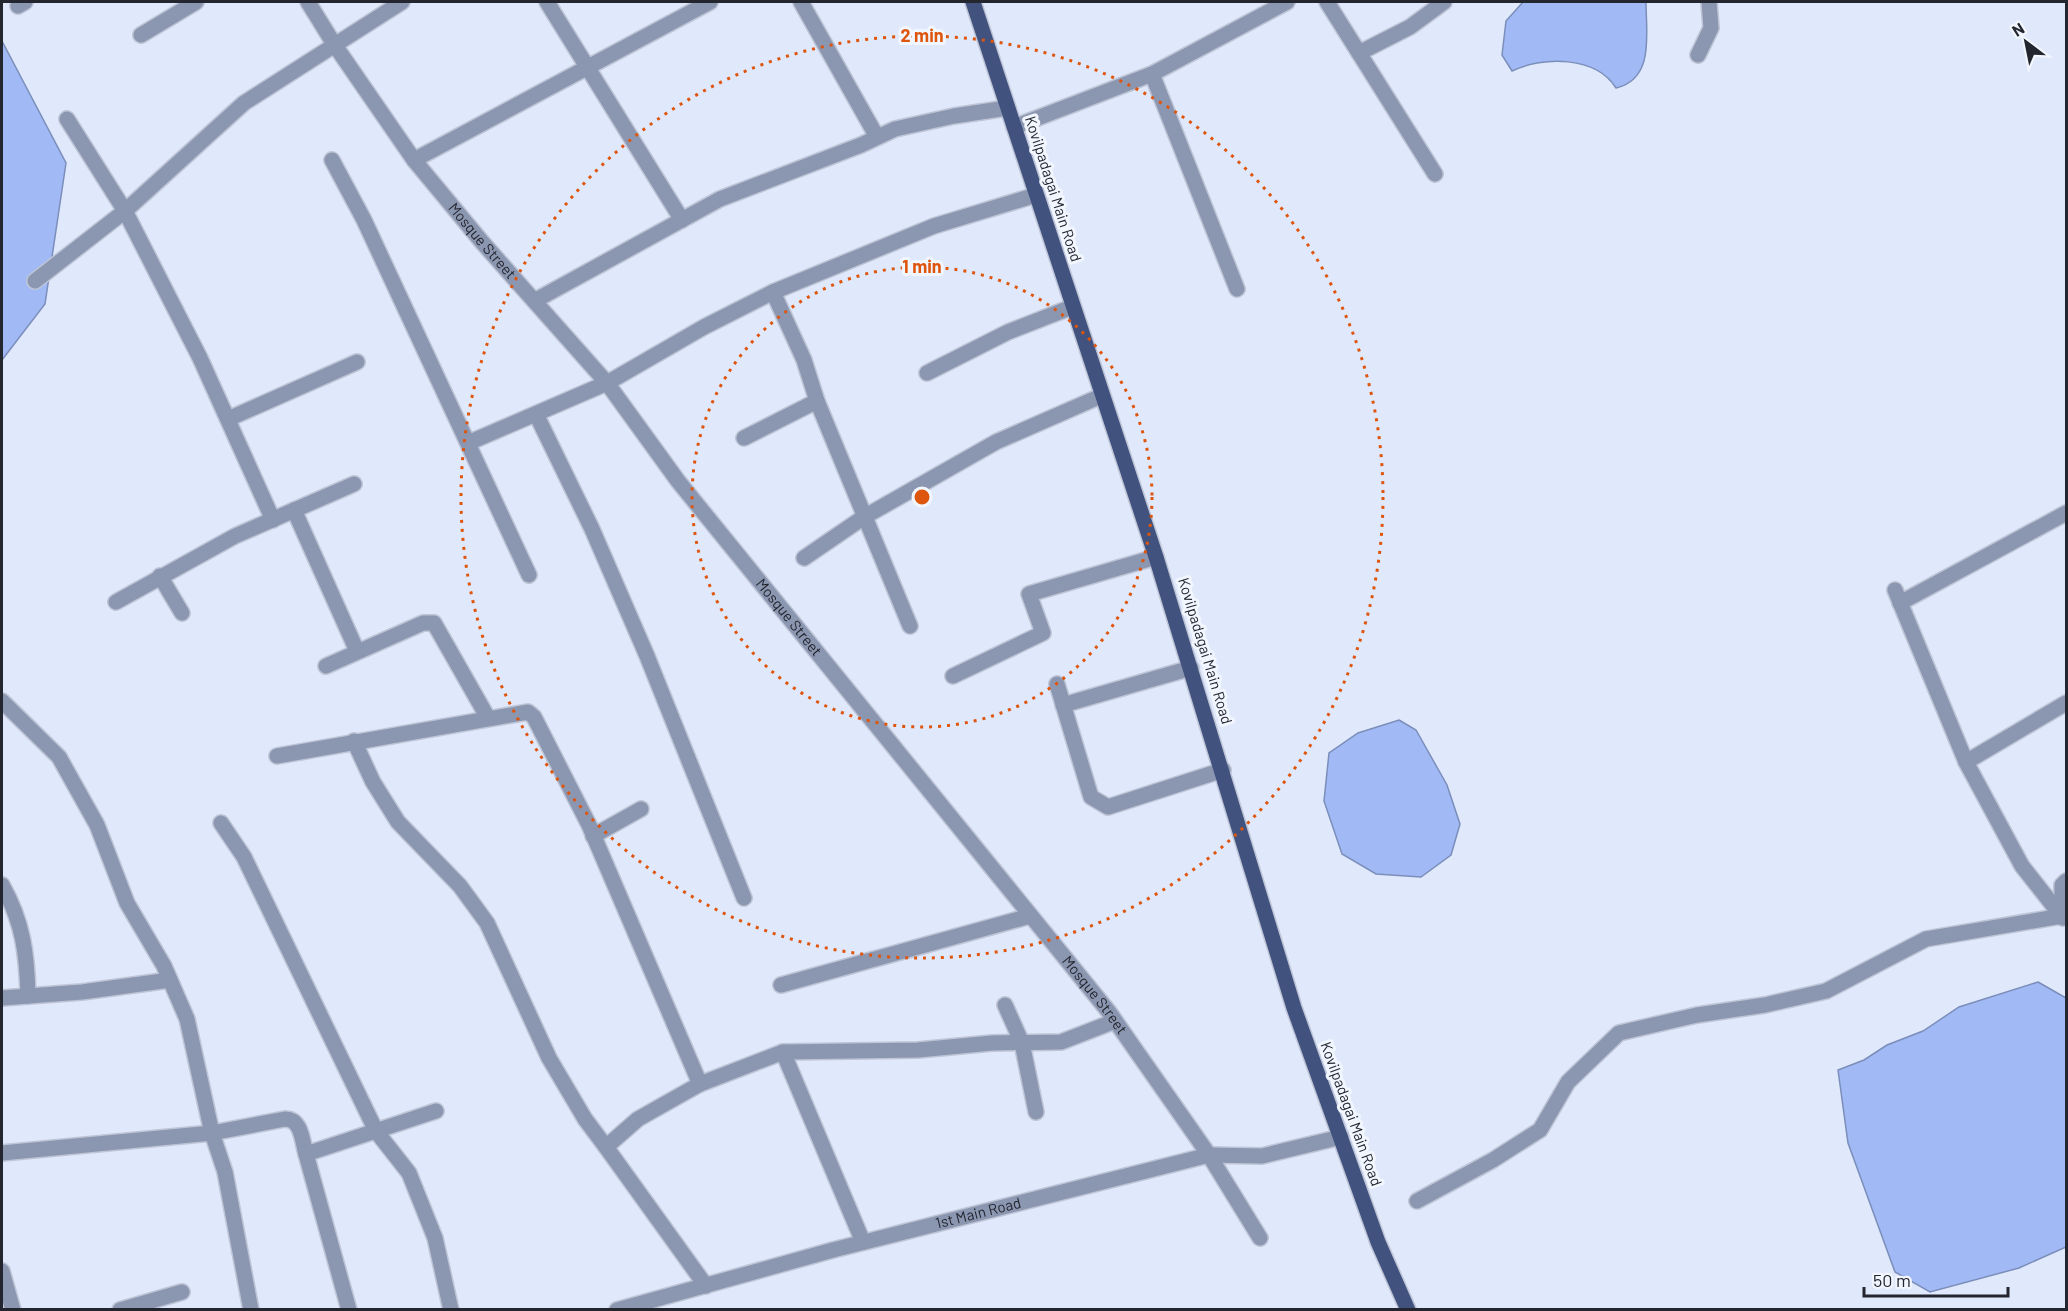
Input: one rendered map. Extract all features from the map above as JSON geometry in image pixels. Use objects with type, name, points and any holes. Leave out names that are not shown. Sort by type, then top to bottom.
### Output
[{"type":"main road","name":"Kovilpadagai Main Road","points":[[973,2],[1101,396],[1156,557],[1294,1008],[1378,1242],[1408,1310]]},
{"type":"street","points":[[141,35],[196,2]]},
{"type":"street","name":"Mosque Street","points":[[308,2],[334,44],[414,160],[482,242],[536,300],[607,383],[678,481],[1115,1021],[1209,1155],[1260,1238]]},
{"type":"street","points":[[35,280],[125,211],[244,103],[402,2]]},
{"type":"street","points":[[547,2],[682,220]]},
{"type":"street","points":[[414,160],[587,65],[710,2]]},
{"type":"street","points":[[801,2],[877,137]]},
{"type":"street","points":[[1014,128],[1152,74],[1287,2]]},
{"type":"street","points":[[1327,2],[1407,126],[1435,174]]},
{"type":"street","points":[[1359,53],[1410,27],[1444,2]]},
{"type":"street","points":[[1698,55],[1711,27],[1709,2]]},
{"type":"street","points":[[1152,74],[1237,289]]},
{"type":"street","points":[[536,300],[720,199],[895,129],[954,116],[1007,108]]},
{"type":"street","points":[[67,119],[125,211],[200,358],[273,520]]},
{"type":"street","points":[[332,160],[364,220],[529,575]]},
{"type":"street","points":[[468,443],[607,383],[704,327],[772,292],[934,226],[1036,195]]},
{"type":"street","points":[[772,292],[804,360],[817,401],[910,626]]},
{"type":"street","points":[[927,373],[1008,332],[1072,308]]},
{"type":"street","points":[[228,419],[357,362]]},
{"type":"street","points":[[804,558],[864,517],[996,442],[1101,396]]},
{"type":"street","points":[[744,438],[817,401]]},
{"type":"street","points":[[536,414],[592,529],[648,656],[744,898]]},
{"type":"street","points":[[116,602],[235,536],[354,484]]},
{"type":"street","points":[[294,510],[357,651]]},
{"type":"street","points":[[2064,920],[2022,866],[1965,762],[1898,597],[2067,513]]},
{"type":"street","points":[[953,676],[1043,633],[1029,594],[1156,557]]},
{"type":"street","points":[[160,576],[182,613]]},
{"type":"street","points":[[326,666],[423,623],[434,623],[449,645],[488,718]]},
{"type":"street","points":[[1063,705],[1191,668]]},
{"type":"street","points":[[1057,684],[1091,796],[1107,807],[1223,770]]},
{"type":"street","points":[[2,701],[7,717],[59,757],[97,825],[128,903],[170,980],[188,1019],[212,1133],[225,1172],[251,1310]]},
{"type":"street","points":[[1965,762],[2067,703]]},
{"type":"street","points":[[277,756],[528,712],[534,717],[593,836],[700,1083]]},
{"type":"street","points":[[354,741],[373,782],[398,822],[460,886],[487,923],[549,1058],[585,1119],[706,1286]]},
{"type":"street","points":[[593,836],[641,809]]},
{"type":"street","points":[[221,823],[244,857],[376,1131],[409,1173],[435,1238],[451,1310]]},
{"type":"street","points":[[2064,920],[2062,885],[2067,881]]},
{"type":"street","points":[[2,885],[14,905],[27,952],[28,996]]},
{"type":"street","points":[[781,986],[1030,916]]},
{"type":"street","points":[[1418,1202],[1493,1160],[1540,1130],[1568,1082],[1619,1033],[1697,1015],[1765,1005],[1826,991],[1926,939],[2064,920]]},
{"type":"street","points":[[2,998],[170,980]]},
{"type":"street","points":[[1005,1005],[1022,1043],[1036,1112]]},
{"type":"street","points":[[606,1147],[638,1119],[700,1083],[783,1052],[918,1050],[1061,1042],[1115,1021]]},
{"type":"street","points":[[783,1052],[863,1242]]},
{"type":"street","points":[[306,1154],[436,1112]]},
{"type":"street","points":[[2,1153],[212,1133],[291,1119],[298,1124],[349,1310]]},
{"type":"street","name":"1st Main Road","points":[[617,1310],[863,1242],[1209,1155],[1262,1156],[1341,1137]]},
{"type":"street","points":[[2,1272],[13,1310]]},
{"type":"street","points":[[120,1310],[182,1292]]},
{"type":"water","points":[[1523,2],[1646,2],[1647,40],[1643,65],[1628,83],[1616,88],[1607,77],[1596,70],[1568,62],[1539,63],[1512,71],[1502,55],[1506,21]]},
{"type":"water","points":[[2,41],[66,163],[45,304],[2,360]]},
{"type":"water","points":[[1399,720],[1416,730],[1447,785],[1460,824],[1451,855],[1421,877],[1376,874],[1342,854],[1324,801],[1329,753],[1358,733]]},
{"type":"water","points":[[2038,982],[2066,998],[2066,1247],[2019,1268],[1930,1292],[1895,1272],[1848,1143],[1838,1070],[1864,1060],[1887,1045],[1923,1031],[1959,1007]]}]
